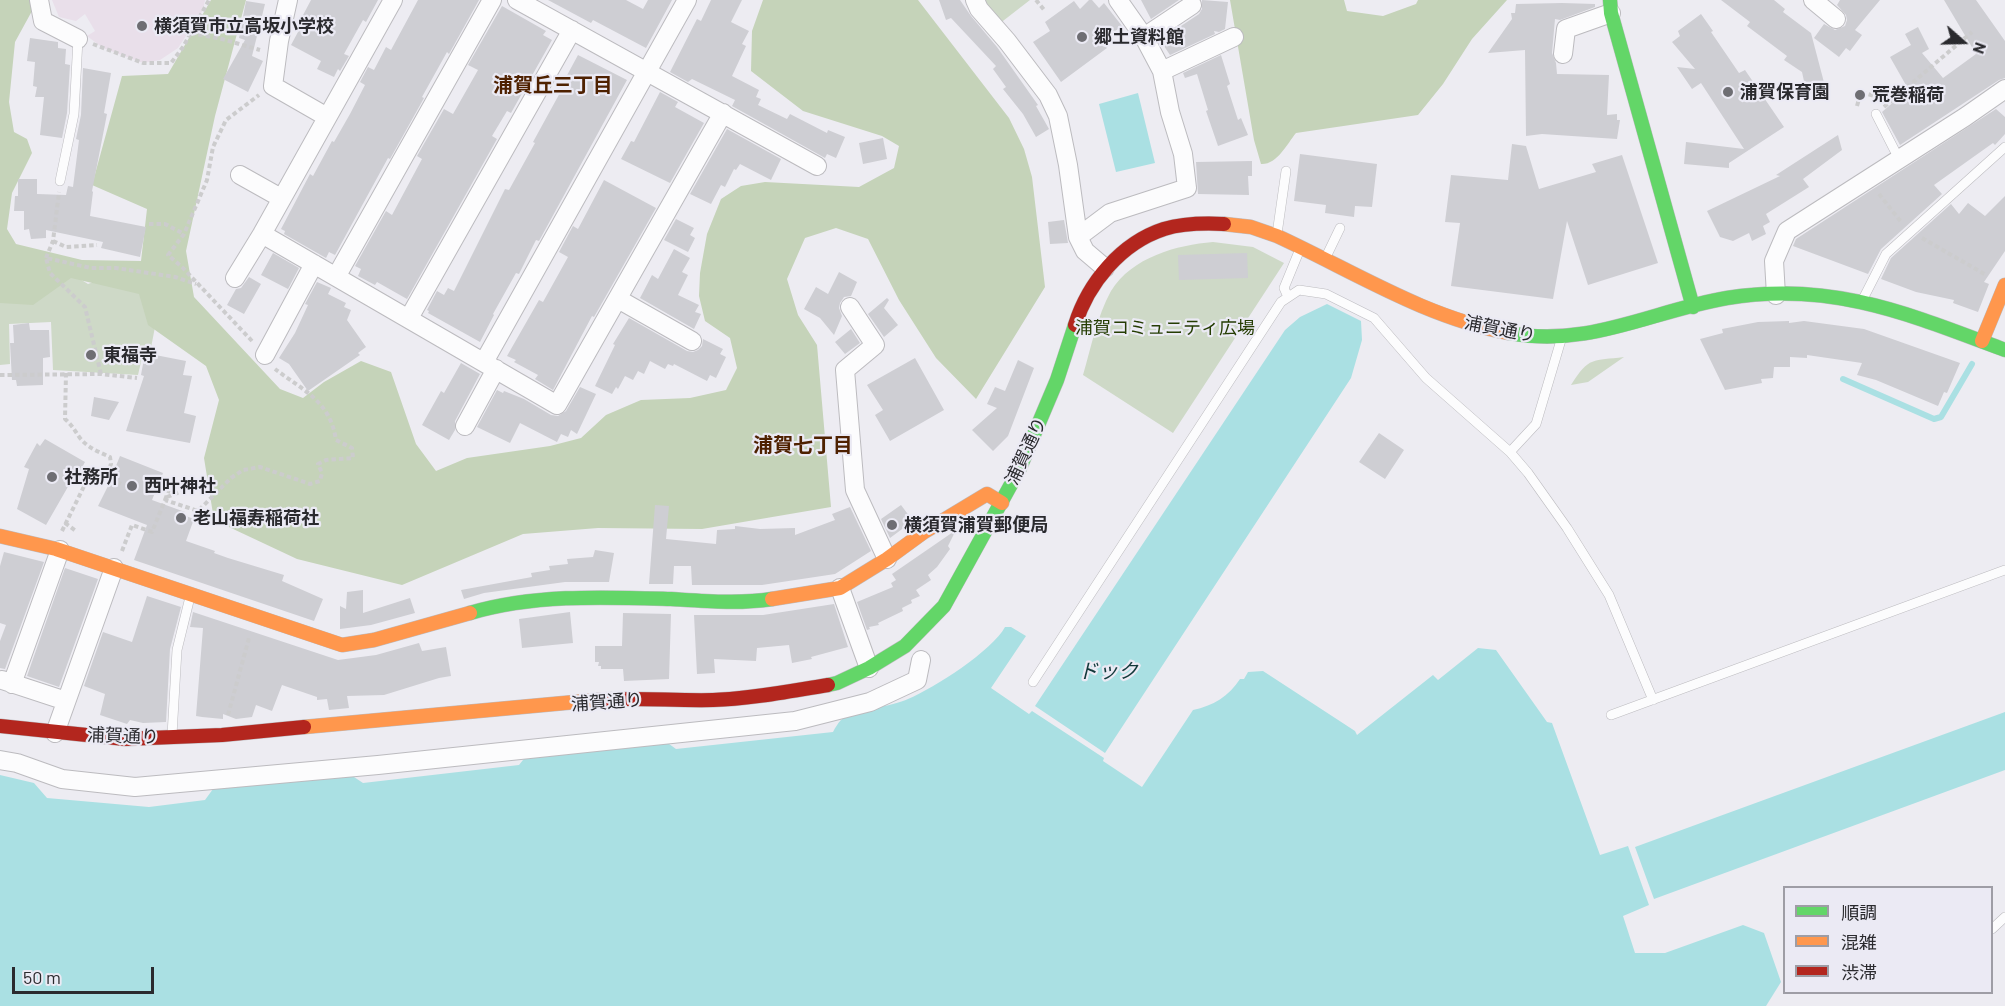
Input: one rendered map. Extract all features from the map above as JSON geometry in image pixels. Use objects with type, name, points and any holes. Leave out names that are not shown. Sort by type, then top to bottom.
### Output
[{"type":"main road","points":[[1611,6],[1693,307]]},
{"type":"main road","name":"浦賀通り","points":[[0,726],[124,739],[222,735],[624,698],[714,700],[787,692],[837,683],[869,668],[905,646],[934,618],[952,592],[1002,503],[1028,450],[1058,380],[1079,311],[1105,268],[1135,243],[1164,229],[1185,225],[1196,223],[1251,227],[1301,247],[1435,313],[1504,333],[1562,338],[1604,331],[1726,298],[1776,295],[1836,296],[1888,309],[2005,350]]},
{"type":"main road","points":[[1982,342],[2005,285]]},
{"type":"main road","points":[[0,536],[58,549],[342,645],[374,640],[486,608],[567,597],[763,600],[840,588],[887,559],[924,532],[987,494],[1002,503]]},
{"type":"street","points":[[39,0],[44,21],[78,39]]},
{"type":"street","points":[[288,0],[273,86],[327,117]]},
{"type":"street","points":[[235,278],[393,0]]},
{"type":"street","points":[[336,277],[492,0]]},
{"type":"street","points":[[517,0],[817,166]]},
{"type":"street","points":[[465,426],[490,365],[687,0]]},
{"type":"street","points":[[975,0],[979,9],[1007,41],[1048,95],[1058,116],[1068,165],[1078,237],[1085,251],[1105,268]]},
{"type":"street","points":[[1078,237],[1110,213],[1187,188],[1183,154],[1170,112],[1162,71],[1144,37],[1118,0]]},
{"type":"street","points":[[1813,0],[1836,19]]},
{"type":"street","points":[[1144,37],[1192,5]]},
{"type":"street","points":[[1563,54],[1566,29],[1611,6]]},
{"type":"street","points":[[410,318],[572,30]]},
{"type":"street","points":[[1162,71],[1234,37]]},
{"type":"street","points":[[1776,295],[1774,261],[1787,231],[1965,117],[2005,88]]},
{"type":"street","points":[[262,234],[557,405],[723,113]]},
{"type":"street","points":[[240,175],[282,198]]},
{"type":"street","points":[[265,355],[314,264]]},
{"type":"street","points":[[618,298],[692,341]]},
{"type":"street","points":[[849,307],[875,345],[845,370],[855,490],[887,559]]},
{"type":"street","points":[[58,549],[6,681],[66,701]]},
{"type":"street","points":[[55,733],[114,568]]},
{"type":"street","points":[[840,588],[869,668]]},
{"type":"street","points":[[0,760],[17,763],[62,779],[135,787],[378,765],[795,721],[870,702],[917,680],[921,660]]},
{"type":"lane","points":[[60,181],[74,114],[78,39]]},
{"type":"lane","points":[[1876,114],[1899,159]]},
{"type":"lane","points":[[1862,303],[1886,254],[2005,147]]},
{"type":"lane","points":[[1277,236],[1286,171]]},
{"type":"lane","points":[[1325,259],[1340,228]]},
{"type":"lane","points":[[1288,297],[1284,288],[1301,247]]},
{"type":"lane","points":[[1034,682],[1281,302],[1299,290],[1326,294],[1374,318],[1426,378],[1510,452],[1528,473],[1567,528],[1609,596],[1653,700]]},
{"type":"lane","points":[[1510,452],[1536,424],[1562,338]]},
{"type":"lane","points":[[1611,715],[2005,570]]},
{"type":"lane","points":[[172,737],[177,650],[191,595]]},
{"type":"lane","points":[[1993,928],[2005,917]]},
{"type":"path","points":[[78,39],[143,63],[171,63],[210,0]]},
{"type":"path","points":[[1036,0],[1045,11]]},
{"type":"path","points":[[1876,114],[1972,32]]},
{"type":"path","points":[[190,33],[222,39],[277,55]]},
{"type":"path","points":[[166,499],[198,511],[231,478],[243,470],[260,467],[310,484],[320,481],[322,473],[318,464],[326,460],[353,458],[352,448],[336,440],[329,414],[324,408],[268,364],[265,355],[168,255],[184,234],[207,180],[213,147],[226,120],[249,101],[273,86]]},
{"type":"path","points":[[1857,106],[1862,92],[1868,94]]},
{"type":"path","points":[[1869,179],[1896,218],[1911,232],[2005,285]]},
{"type":"path","points":[[60,181],[53,242],[46,258],[50,273],[85,307],[101,374]]},
{"type":"path","points":[[149,224],[165,224],[184,234]]},
{"type":"path","points":[[53,242],[66,246],[97,245]]},
{"type":"path","points":[[46,258],[92,268],[116,267],[175,277],[197,284]]},
{"type":"path","points":[[66,373],[65,419],[73,425],[93,450],[110,457],[111,464],[106,477]]},
{"type":"path","points":[[0,375],[66,373],[137,378]]},
{"type":"path","points":[[58,549],[64,523],[92,470],[121,484]]},
{"type":"path","points":[[132,525],[152,532],[174,477]]},
{"type":"path","points":[[166,499],[188,489]]},
{"type":"path","points":[[222,735],[255,617]]},
{"type":"shaded area","name":"横須賀市立高坂小学校","points":[[52,0],[205,0],[203,10],[178,48],[160,60],[143,63],[103,48],[87,36],[95,31],[85,14],[76,21],[59,17]]},
{"type":"green space","points":[[0,0],[38,0],[15,42],[9,102],[14,132],[27,139],[32,153],[12,193],[7,229],[16,244],[82,260],[141,261],[147,209],[92,185],[122,76],[168,74],[211,0],[246,0],[215,116],[186,251],[194,297],[280,389],[303,398],[324,382],[361,361],[391,372],[416,444],[436,471],[467,458],[550,446],[581,438],[606,415],[641,400],[690,398],[726,390],[737,368],[730,338],[705,321],[699,296],[700,273],[707,234],[721,199],[741,186],[765,182],[859,187],[894,168],[899,146],[882,136],[803,111],[751,71],[752,31],[763,0],[918,0],[1009,118],[1024,149],[1032,177],[1045,287],[976,399],[936,358],[899,300],[868,239],[836,228],[805,238],[787,279],[798,315],[817,345],[831,507],[702,529],[598,528],[523,534],[402,585],[297,559],[214,520],[204,458],[219,400],[206,366],[148,325],[139,294],[71,278],[33,305],[0,303]]},
{"type":"green space","points":[[984,0],[1030,0],[999,24]]},
{"type":"green space","points":[[1230,0],[1344,0],[1347,11],[1383,16],[1416,4],[1418,0],[1507,0],[1472,39],[1443,84],[1418,115],[1296,133],[1277,158],[1261,164],[1254,140]]},
{"type":"green space","name":"浦賀コミュニティ広場","points":[[1213,242],[1253,247],[1284,263],[1173,433],[1083,375],[1102,311],[1111,291],[1120,279],[1143,261],[1156,255],[1185,246]]},
{"type":"green space","points":[[67,271],[88,284],[108,277],[147,292],[159,306],[150,353],[143,353],[138,375],[53,370],[51,322],[9,324],[10,364],[0,365],[0,303]]},
{"type":"green space","points":[[1624,357],[1588,382],[1571,385],[1588,364],[1598,360]]},
{"type":"water","points":[[1138,93],[1155,163],[1116,172],[1099,104]]},
{"type":"water","name":"ドック","points":[[1327,304],[1361,321],[1362,340],[1351,378],[1105,753],[1035,706],[1285,330],[1300,317]]},
{"type":"water","points":[[1005,627],[1011,627],[1026,636],[991,688],[1029,714],[1032,711],[1104,758],[1103,761],[1142,787],[1193,710],[1220,699],[1240,679],[1244,679],[1248,672],[1263,671],[1355,731],[1357,735],[1433,675],[1438,680],[1478,648],[1496,650],[1547,722],[1552,723],[1600,855],[1628,846],[1649,905],[1623,916],[1635,953],[1665,953],[1743,925],[1764,933],[1781,982],[1766,1006],[0,1006],[0,775],[34,783],[47,798],[149,807],[205,800],[213,789],[351,775],[363,783],[519,765],[527,755],[665,741],[676,749],[833,732],[840,721],[846,717],[902,702],[947,678],[988,647]]},
{"type":"water","points":[[2005,712],[2005,770],[1654,899],[1635,847]]},
{"type":"building","points":[[311,0],[378,0],[366,22],[363,20],[344,54],[349,56],[334,77],[317,69],[321,61],[291,45],[305,19],[302,17]]},
{"type":"building","points":[[418,0],[479,0],[449,54],[447,52],[422,97],[424,98],[335,255],[329,252],[326,258],[284,234],[285,231],[281,229],[310,174],[313,176],[350,114],[365,85],[360,82],[368,67],[374,70],[386,47],[391,50]]},
{"type":"building","points":[[548,0],[626,0],[643,9],[648,0],[672,0],[646,48],[593,20],[591,23]]},
{"type":"building","points":[[711,0],[742,0],[731,22],[749,31],[742,44],[746,46],[732,76],[759,90],[756,97],[761,99],[758,105],[787,119],[790,114],[827,133],[828,130],[845,137],[836,158],[827,154],[825,158],[732,106],[735,100],[692,79],[688,82],[670,72],[697,19],[701,21]]},
{"type":"building","points":[[939,0],[960,0],[1038,105],[1036,106],[1049,129],[1036,137],[1023,114],[1003,89],[1006,87],[993,69],[996,66],[951,18],[946,20]]},
{"type":"building","points":[[1092,0],[1099,8],[1104,3],[1122,26],[1102,41],[1107,48],[1061,82],[1033,42],[1050,31],[1045,22],[1074,1],[1080,9]]},
{"type":"building","points":[[1141,0],[1179,0],[1151,19]]},
{"type":"building","points":[[1202,0],[1228,2],[1225,29],[1219,32],[1214,31],[1215,34],[1170,55],[1160,40],[1199,14],[1202,9]]},
{"type":"building","points":[[1721,0],[1774,0],[1785,9],[1783,12],[1811,33],[1826,90],[1807,95],[1802,72],[1784,60],[1787,56],[1747,26],[1750,22]]},
{"type":"building","points":[[1840,0],[1880,0],[1855,30],[1862,35],[1850,51],[1846,48],[1839,57],[1814,38],[1824,24],[1835,30],[1845,26],[1846,15],[1837,5]]},
{"type":"building","points":[[1944,0],[1976,0],[2005,41],[2005,78],[1900,145],[1882,112],[1905,92],[1911,94],[1890,57],[1911,45],[1905,34],[1918,27],[1929,49],[1922,53],[1943,78],[1976,54]]},
{"type":"building","points":[[246,1],[265,4],[252,56],[263,61],[248,92],[223,79],[245,40],[239,38]]},
{"type":"building","points":[[1516,4],[1595,4],[1595,7],[1560,20],[1555,19],[1552,53],[1557,74],[1609,75],[1607,115],[1617,114],[1617,120],[1620,120],[1617,139],[1542,134],[1526,136],[1525,50],[1488,53],[1512,19],[1511,13],[1515,13]]},
{"type":"building","points":[[502,6],[546,31],[543,35],[552,40],[511,113],[507,111],[492,136],[497,139],[407,299],[377,282],[375,285],[358,276],[361,269],[355,266],[386,211],[392,215],[422,159],[417,156],[444,109],[453,114],[478,70],[468,65]]},
{"type":"building","points":[[1701,14],[1739,73],[1745,70],[1784,127],[1729,163],[1729,168],[1684,164],[1686,142],[1744,149],[1701,83],[1692,89],[1677,67],[1695,69],[1672,42],[1680,36],[1678,31]]},
{"type":"building","points":[[30,38],[58,42],[58,48],[66,49],[65,64],[70,65],[67,113],[62,138],[40,135],[44,97],[35,97],[37,87],[33,86],[35,62],[27,61]]},
{"type":"building","points":[[578,55],[627,80],[539,241],[536,240],[519,274],[516,273],[480,342],[428,313],[427,310],[437,291],[444,295],[448,288],[454,291],[505,189],[509,190],[535,143],[533,142]]},
{"type":"building","points":[[1221,55],[1230,84],[1227,86],[1238,120],[1241,118],[1248,135],[1218,146],[1197,74],[1185,78],[1183,73]]},
{"type":"building","points":[[83,68],[111,73],[104,113],[107,114],[92,191],[90,216],[146,227],[140,257],[101,248],[103,242],[46,230],[46,238],[31,239],[29,229],[24,230],[24,211],[14,211],[15,196],[18,196],[18,179],[37,179],[37,194],[66,195],[68,186],[73,187],[79,140],[76,139],[81,115]]},
{"type":"building","points":[[660,92],[678,102],[675,107],[704,123],[670,183],[621,159],[631,141],[634,142]]},
{"type":"building","points":[[1996,109],[2005,117],[2005,134],[1995,145],[1993,143],[1934,185],[1942,194],[1881,249],[1868,274],[1793,246],[1796,239]]},
{"type":"building","points":[[727,129],[781,159],[771,180],[740,164],[736,170],[734,169],[725,187],[721,185],[711,204],[690,194]]},
{"type":"building","points":[[1838,135],[1842,150],[1803,179],[1809,187],[1766,214],[1770,222],[1763,226],[1766,234],[1752,241],[1749,233],[1733,241],[1720,237],[1707,211],[1780,176],[1776,175]]},
{"type":"building","points":[[883,138],[887,159],[863,164],[859,143]]},
{"type":"building","points":[[1512,144],[1526,146],[1539,189],[1596,172],[1592,164],[1622,155],[1658,263],[1588,285],[1567,221],[1553,299],[1451,286],[1460,223],[1445,222],[1451,175],[1508,180]]},
{"type":"building","points":[[1300,154],[1377,164],[1372,207],[1355,206],[1354,217],[1325,213],[1326,205],[1294,201]]},
{"type":"building","points":[[1252,161],[1252,176],[1248,176],[1249,195],[1198,194],[1196,162]]},
{"type":"building","points":[[604,180],[656,208],[594,317],[592,316],[553,390],[535,379],[538,375],[507,356],[539,300],[543,302],[568,257],[559,252],[573,226],[578,229]]},
{"type":"building","points":[[2005,196],[2005,251],[1984,282],[1989,284],[1978,312],[1953,303],[1954,300],[1916,292],[1881,279],[1891,258],[1951,204],[1959,214],[1968,203],[1985,216]]},
{"type":"building","points":[[676,219],[694,228],[690,235],[695,238],[688,252],[664,240]]},
{"type":"building","points":[[1064,220],[1068,243],[1050,244],[1048,222]]},
{"type":"building","points":[[674,249],[690,258],[682,272],[688,275],[678,295],[699,305],[695,312],[701,314],[694,329],[640,298],[652,275],[658,279]]},
{"type":"building","points":[[273,253],[299,268],[288,289],[261,275]]},
{"type":"building","points":[[1247,253],[1248,278],[1179,280],[1178,255]]},
{"type":"building","points":[[839,272],[857,282],[851,296],[844,297],[840,303],[842,316],[834,335],[820,318],[804,309],[816,287],[828,294]]},
{"type":"building","points":[[249,277],[261,284],[244,314],[227,305],[236,289],[241,288]]},
{"type":"building","points":[[317,282],[331,288],[328,294],[346,303],[344,307],[351,310],[347,320],[366,347],[358,353],[360,355],[308,391],[289,364],[279,358],[295,333],[308,305],[305,304]]},
{"type":"building","points":[[887,298],[889,300],[884,308],[898,325],[884,337],[868,314]]},
{"type":"building","points":[[629,318],[687,351],[698,350],[702,346],[703,339],[723,349],[720,354],[726,357],[716,378],[710,375],[707,381],[674,364],[673,366],[668,364],[665,369],[650,361],[644,374],[638,371],[633,380],[625,376],[618,389],[616,387],[612,394],[595,386],[615,345],[613,344]]},
{"type":"building","points":[[1789,321],[1789,323],[1804,321],[1864,329],[1960,363],[1947,393],[1944,392],[1938,406],[1876,380],[1857,375],[1862,363],[1807,355],[1807,358],[1790,357],[1790,367],[1774,367],[1773,378],[1761,379],[1762,383],[1725,390],[1700,339],[1723,333],[1722,329],[1758,322]]},
{"type":"building","points":[[29,323],[30,330],[49,330],[50,357],[43,358],[43,385],[17,386],[16,380],[12,380],[10,343],[14,343],[13,325]]},
{"type":"building","points":[[851,329],[860,343],[845,354],[835,342]]},
{"type":"building","points":[[145,353],[186,361],[183,375],[192,376],[184,413],[196,416],[190,443],[126,431],[144,376],[141,375]]},
{"type":"building","points":[[915,358],[944,410],[890,441],[875,415],[883,410],[867,385]]},
{"type":"building","points":[[1018,360],[1034,368],[1008,436],[993,451],[972,430],[997,408],[987,404],[995,387],[1005,391]]},
{"type":"building","points":[[461,363],[480,374],[455,421],[455,430],[449,440],[422,425],[441,391],[444,393]]},
{"type":"building","points":[[580,387],[596,394],[577,434],[571,430],[568,437],[561,434],[557,442],[520,423],[510,443],[477,427],[497,390],[524,399],[551,415],[558,416],[566,411]]},
{"type":"building","points":[[94,397],[119,402],[109,420],[91,416]]},
{"type":"building","points":[[1379,433],[1404,450],[1385,479],[1359,462]]},
{"type":"building","name":"社務所","points":[[45,439],[85,462],[46,525],[17,509],[29,469],[24,467],[37,443],[40,446]]},
{"type":"building","points":[[120,456],[163,473],[152,500],[185,512],[183,515],[194,519],[186,541],[228,558],[284,575],[282,581],[323,599],[314,621],[134,560],[147,525],[98,506]]},
{"type":"building","points":[[655,505],[669,506],[666,539],[716,544],[717,530],[735,529],[735,526],[760,529],[795,528],[795,535],[835,520],[832,514],[850,507],[871,551],[835,574],[762,585],[692,585],[691,566],[674,566],[673,584],[649,584]]},
{"type":"building","points":[[901,505],[913,521],[890,538],[881,519]]},
{"type":"building","points":[[956,530],[948,546],[950,549],[928,575],[931,580],[916,590],[920,596],[911,600],[912,603],[902,608],[903,611],[867,630],[857,602],[893,587],[891,583],[896,580],[892,574]]},
{"type":"building","points":[[595,550],[614,553],[609,582],[565,582],[484,593],[464,599],[461,590],[532,577],[531,573],[550,570],[549,566],[568,564],[567,559],[593,557]]},
{"type":"building","points":[[4,552],[44,562],[5,669],[0,668],[0,641],[6,625],[0,623],[0,566]]},
{"type":"building","points":[[65,568],[98,579],[59,687],[27,676]]},
{"type":"building","points":[[363,590],[363,613],[410,598],[415,613],[371,625],[340,629],[340,606],[346,609],[347,592]]},
{"type":"building","points":[[147,596],[181,607],[170,649],[166,722],[143,723],[130,720],[127,724],[100,715],[105,694],[84,686],[103,632],[132,642]]},
{"type":"building","points":[[834,604],[848,647],[792,663],[789,645],[757,648],[756,661],[714,659],[715,673],[697,674],[694,615],[763,615]]},
{"type":"building","points":[[193,612],[338,660],[376,655],[419,643],[422,651],[446,647],[451,676],[384,695],[347,696],[349,708],[329,710],[327,699],[317,700],[317,697],[282,685],[272,711],[256,705],[252,717],[236,719],[223,714],[223,719],[196,716],[203,628],[190,627]]},
{"type":"building","points":[[570,612],[573,643],[522,648],[519,619]]},
{"type":"building","points":[[623,613],[671,614],[669,679],[624,681],[623,669],[601,669],[601,666],[598,666],[599,662],[595,662],[595,646],[622,646]]},
{"type":"waterway","points":[[1843,379],[1934,419],[1941,417],[1972,364]]},
{"type":"traffic: fast","points":[[1610,0],[1611,13],[1693,307]]},
{"type":"traffic: fast","points":[[1509,333],[1566,336],[1620,326],[1727,298],[1765,294],[1801,294],[1836,297],[1903,313],[2005,350]]},
{"type":"traffic: fast","points":[[828,685],[869,668],[905,646],[944,606],[1019,470],[1057,380],[1075,325]]},
{"type":"traffic: fast","points":[[470,613],[519,603],[570,598],[734,602],[772,599]]},
{"type":"traffic: slow","points":[[1224,224],[1251,227],[1277,236],[1419,305],[1478,326],[1509,333]]},
{"type":"traffic: slow","points":[[1982,341],[2005,285]]},
{"type":"traffic: slow","points":[[772,599],[840,588],[887,559],[924,532],[987,494],[1002,503]]},
{"type":"traffic: slow","points":[[0,536],[56,549],[342,645],[374,640],[470,613]]},
{"type":"traffic: slow","points":[[304,727],[597,700]]},
{"type":"traffic: jam","points":[[1075,325],[1088,294],[1108,266],[1134,244],[1148,235],[1172,227],[1224,224]]},
{"type":"traffic: jam","points":[[597,700],[727,699],[828,685]]},
{"type":"traffic: jam","points":[[0,726],[125,739],[222,735],[304,727]]},
{"type":"place","name":"横須賀市立高坂小学校","points":[[142,26]]},
{"type":"place","name":"郷土資料館","points":[[1082,37]]},
{"type":"place","name":"浦賀保育園","points":[[1728,92]]},
{"type":"place","name":"荒巻稲荷","points":[[1860,95]]},
{"type":"place","name":"東福寺","points":[[91,355]]},
{"type":"place","name":"社務所","points":[[52,477]]},
{"type":"place","name":"西叶神社","points":[[132,486]]},
{"type":"place","name":"老山福寿稲荷社","points":[[181,518]]},
{"type":"place","name":"横須賀浦賀郵便局","points":[[892,525]]},
{"type":"district","name":"浦賀丘三丁目","points":[[553,85]]},
{"type":"district","name":"浦賀七丁目","points":[[803,445]]}]
